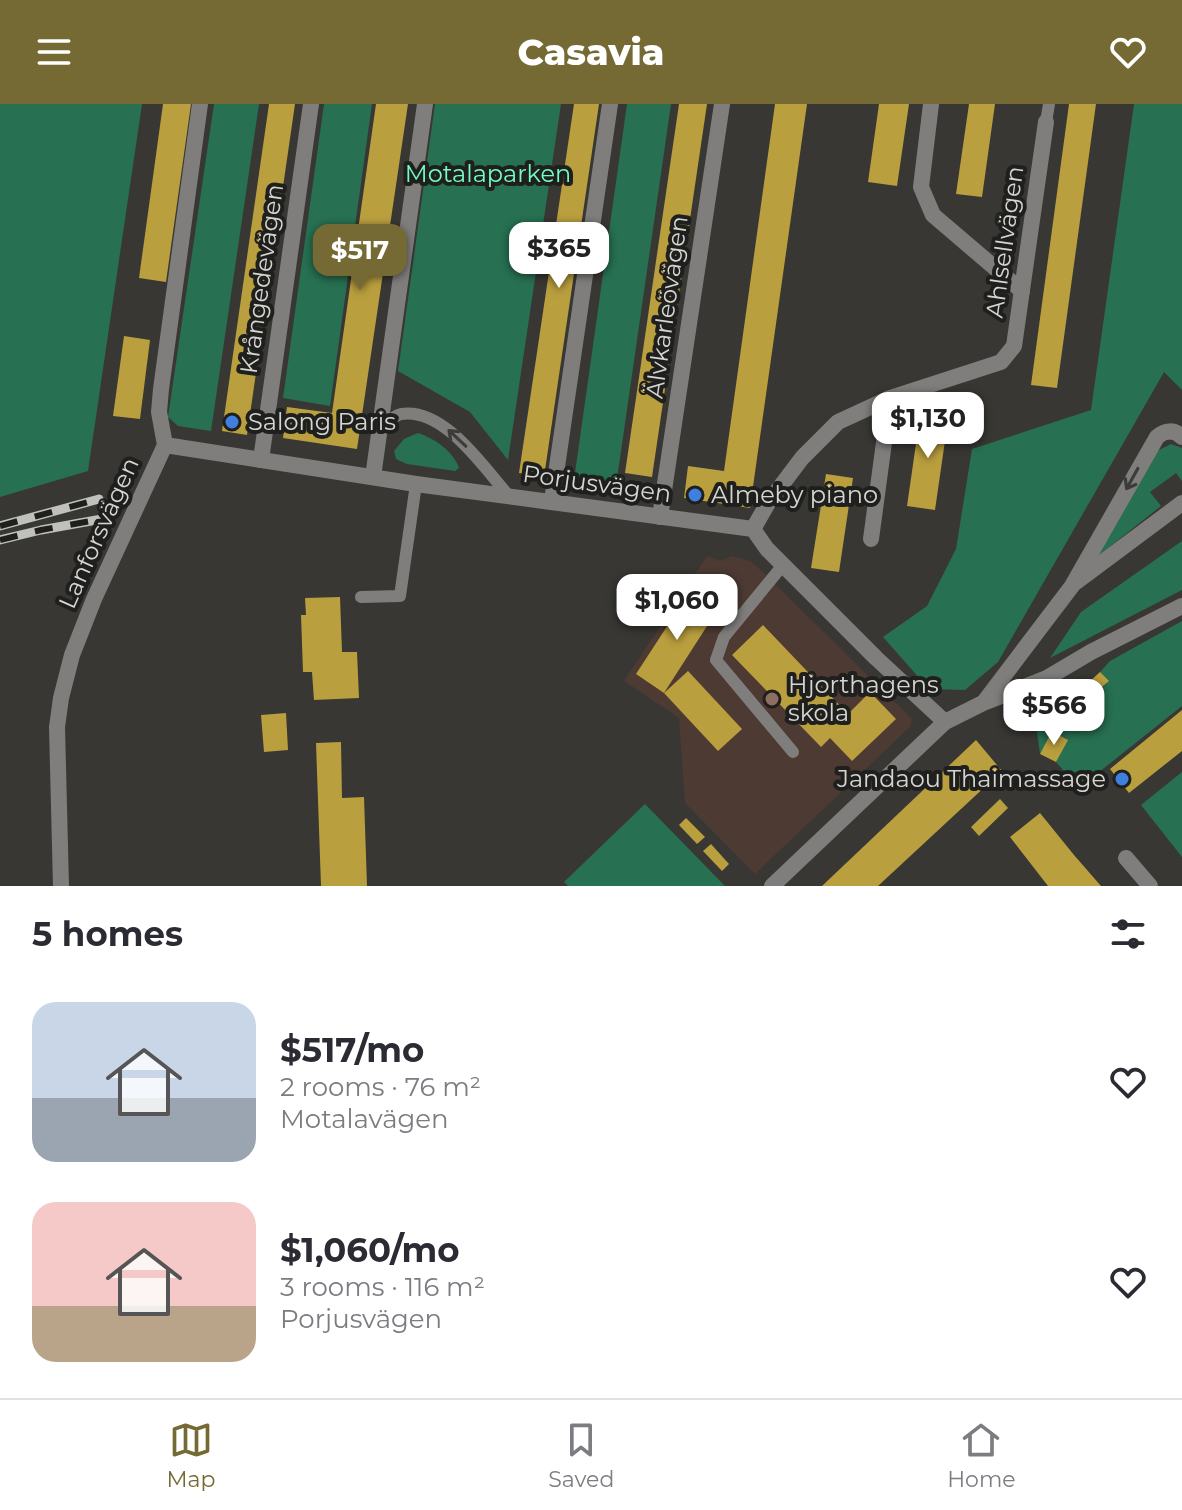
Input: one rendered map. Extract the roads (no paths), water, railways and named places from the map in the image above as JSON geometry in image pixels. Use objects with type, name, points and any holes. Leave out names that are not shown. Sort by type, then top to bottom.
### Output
[{"type":"street","name":"Lanforsvägen","points":[[61,886],[57,727],[61,698],[72,655],[94,599],[165,445],[159,412],[161,389],[200,104]]},
{"type":"street","name":"Krångedevägen","points":[[261,460],[311,104]]},
{"type":"street","points":[[373,477],[425,104]]},
{"type":"street","points":[[552,501],[610,104]]},
{"type":"street","name":"Älvkarleövägen","points":[[660,517],[722,104]]},
{"type":"street","points":[[931,104],[921,187],[933,215],[1022,291]]},
{"type":"street","name":"Ahlsellvägen","points":[[753,529],[768,503],[802,458],[838,422],[890,398],[1001,362],[1014,346],[1046,122]]},
{"type":"street","points":[[871,539],[890,398]]},
{"type":"street","points":[[983,703],[1072,586],[1157,437],[1163,431],[1171,431],[1182,437]]},
{"type":"street","name":"Porjusvägen","points":[[165,445],[416,484],[753,529]]},
{"type":"street","points":[[1072,586],[1182,503]]},
{"type":"street","points":[[753,529],[767,549],[945,722]]},
{"type":"street","points":[[772,886],[945,722],[1047,678],[1182,606]]},
{"type":"street","points":[[1126,858],[1150,886]]},
{"type":"lane","name":"Ahlsellvägen","points":[[1046,122],[1049,104]]},
{"type":"lane","points":[[380,428],[401,414],[427,417],[454,434],[509,496]]},
{"type":"lane","points":[[361,597],[400,596],[416,484]]},
{"type":"lane","points":[[783,565],[724,637],[716,660],[793,752]]},
{"type":"railway","points":[[0,526],[99,499]]},
{"type":"railway","points":[[0,540],[102,519]]},
{"type":"place","name":"Salong Paris","points":[[232,422]]},
{"type":"place","name":"Almeby piano","points":[[695,495]]},
{"type":"place","name":"Hjorthagens skola","points":[[772,699]]},
{"type":"place","name":"Jandaou Thaimassage","points":[[1122,779]]},
{"type":"park label","name":"Motalaparken","points":[[488,174]]}]
